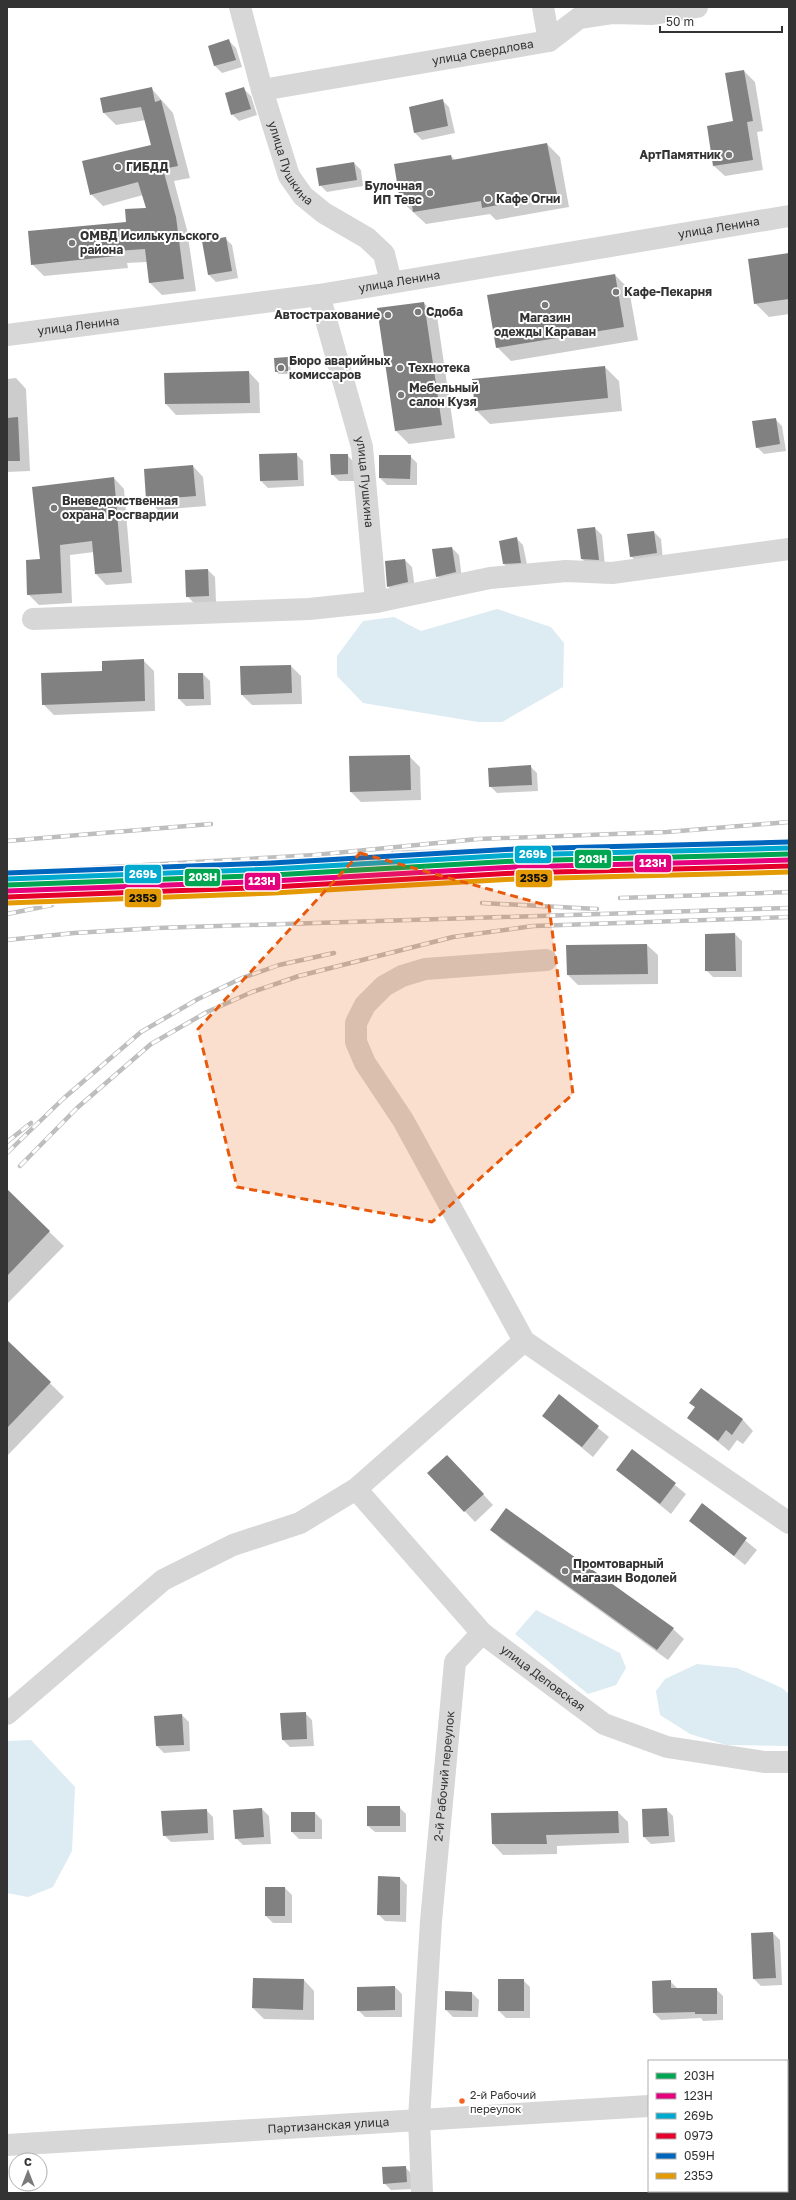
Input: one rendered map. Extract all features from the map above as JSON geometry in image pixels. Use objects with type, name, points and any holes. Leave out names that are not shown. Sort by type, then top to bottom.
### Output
[{"type":"street","name":"улица Пушкина","points":[[240,7],[262,90],[289,176],[303,196],[324,213],[367,238],[384,254],[391,282]]},
{"type":"street","points":[[543,7],[549,41]]},
{"type":"street","name":"улица Свердлова","points":[[262,90],[549,41],[579,18],[612,13],[653,14],[697,7]]},
{"type":"street","name":"улица Ленина","points":[[7,335],[319,295],[789,216]]},
{"type":"street","name":"улица Пушкина","points":[[319,295],[362,447],[376,602]]},
{"type":"street","points":[[33,619],[309,609],[376,602],[490,578],[566,571],[612,573],[789,549]]},
{"type":"street","points":[[546,960],[425,969],[402,976],[384,986],[365,1005],[356,1023],[356,1042],[365,1063],[403,1120],[524,1341],[789,1523]]},
{"type":"street","points":[[7,1714],[163,1580],[233,1545],[300,1523],[356,1489],[524,1341]]},
{"type":"street","name":"улица Деповская","points":[[356,1489],[482,1633],[604,1724],[667,1747],[764,1762],[789,1762]]},
{"type":"street","name":"2-й Рабочий переулок","points":[[422,2193],[419,2119],[431,1921],[454,1662],[482,1633]]},
{"type":"street","name":"Партизанская улица","points":[[7,2145],[648,2106]]},
{"type":"highlighted area","points":[[360,853],[549,906],[573,1094],[432,1222],[237,1187],[198,1029]]},
{"type":"shaded area","points":[[497,609],[551,627],[564,643],[563,687],[502,722],[478,722],[363,703],[337,676],[337,656],[363,621],[394,617],[421,631]]},
{"type":"shaded area","points":[[536,1610],[620,1653],[626,1668],[616,1685],[588,1694],[515,1634]]},
{"type":"shaded area","points":[[697,1664],[737,1668],[782,1688],[789,1694],[789,1746],[726,1745],[690,1734],[660,1715],[656,1691],[665,1679]]},
{"type":"shaded area","points":[[31,1740],[75,1787],[72,1851],[53,1887],[28,1897],[7,1893],[7,1741]]},
{"type":"building","points":[[229,39],[236,60],[214,66],[208,46]]},
{"type":"building","points":[[744,70],[753,121],[747,122],[753,160],[713,166],[707,126],[733,121],[725,73]]},
{"type":"building","points":[[152,87],[155,102],[161,100],[178,166],[163,169],[176,217],[184,279],[149,283],[145,249],[116,251],[116,256],[31,265],[28,231],[126,222],[125,209],[146,208],[138,182],[90,195],[82,161],[151,145],[141,107],[103,113],[100,98]]},
{"type":"building","points":[[244,87],[251,109],[231,115],[225,93]]},
{"type":"building","points":[[443,99],[448,126],[414,133],[409,107]]},
{"type":"building","points":[[547,143],[557,194],[482,208],[481,201],[413,212],[411,199],[400,201],[394,164],[451,155],[452,160]]},
{"type":"building","points":[[354,162],[357,180],[319,186],[316,168]]},
{"type":"building","points":[[226,237],[232,271],[208,275],[202,241]]},
{"type":"building","points":[[789,253],[789,299],[754,304],[748,259]]},
{"type":"building","points":[[615,274],[624,327],[496,348],[487,295]]},
{"type":"building","points":[[424,302],[442,425],[395,431],[377,308]]},
{"type":"building","points":[[288,357],[288,371],[275,372],[274,358]]},
{"type":"building","points":[[605,366],[608,398],[475,411],[472,379]]},
{"type":"building","points":[[249,371],[250,403],[165,404],[164,373]]},
{"type":"building","points":[[18,417],[20,461],[7,461],[7,418]]},
{"type":"building","points":[[776,418],[780,444],[756,448],[752,421]]},
{"type":"building","points":[[297,453],[298,480],[260,481],[259,454]]},
{"type":"building","points":[[330,454],[348,454],[348,474],[331,475]]},
{"type":"building","points":[[379,455],[411,455],[410,479],[379,478]]},
{"type":"building","points":[[193,465],[196,496],[146,500],[144,469]]},
{"type":"building","points":[[114,477],[122,572],[95,574],[92,541],[60,545],[62,593],[27,595],[26,560],[40,559],[32,487]]},
{"type":"building","points":[[595,527],[599,560],[581,559],[577,529]]},
{"type":"building","points":[[654,531],[657,553],[630,557],[627,534]]},
{"type":"building","points":[[517,537],[521,563],[503,564],[499,541]]},
{"type":"building","points":[[452,547],[456,572],[436,577],[432,549]]},
{"type":"building","points":[[405,559],[408,582],[387,587],[385,561]]},
{"type":"building","points":[[208,569],[209,596],[186,597],[185,570]]},
{"type":"building","points":[[144,659],[145,701],[42,705],[41,673],[102,671],[102,661]]},
{"type":"building","points":[[291,665],[292,693],[241,695],[240,666]]},
{"type":"building","points":[[178,673],[203,673],[204,699],[178,699]]},
{"type":"building","points":[[410,755],[411,790],[350,792],[349,756]]},
{"type":"building","points":[[531,765],[532,785],[489,787],[488,768]]},
{"type":"building","points":[[735,933],[736,971],[705,971],[705,934]]},
{"type":"building","points":[[647,944],[648,974],[567,975],[566,945]]},
{"type":"building","points":[[7,1189],[50,1231],[7,1276]]},
{"type":"building","points":[[7,1340],[51,1382],[7,1428]]},
{"type":"building","points":[[701,1388],[743,1419],[732,1435],[726,1430],[718,1441],[687,1418],[695,1407],[689,1403]]},
{"type":"building","points":[[559,1394],[599,1426],[582,1447],[542,1416]]},
{"type":"building","points":[[632,1449],[676,1483],[660,1504],[616,1470]]},
{"type":"building","points":[[447,1455],[484,1494],[464,1512],[427,1473]]},
{"type":"building","points":[[702,1503],[747,1538],[734,1556],[689,1521]]},
{"type":"building","points":[[506,1508],[674,1628],[657,1650],[490,1530]]},
{"type":"building","points":[[306,1712],[307,1739],[282,1740],[280,1713]]},
{"type":"building","points":[[182,1714],[184,1745],[156,1746],[154,1716]]},
{"type":"building","points":[[367,1806],[400,1806],[400,1826],[367,1826]]},
{"type":"building","points":[[262,1808],[264,1837],[235,1839],[233,1810]]},
{"type":"building","points":[[667,1808],[669,1836],[643,1837],[642,1809]]},
{"type":"building","points":[[207,1809],[208,1833],[163,1836],[161,1811]]},
{"type":"building","points":[[618,1811],[619,1833],[546,1835],[547,1844],[492,1844],[491,1813]]},
{"type":"building","points":[[291,1812],[315,1812],[315,1832],[291,1832]]},
{"type":"building","points":[[378,1876],[400,1877],[400,1915],[377,1915]]},
{"type":"building","points":[[265,1887],[285,1887],[285,1916],[265,1916]]},
{"type":"building","points":[[773,1932],[776,1978],[753,1979],[751,1933]]},
{"type":"building","points":[[253,1978],[304,1979],[303,2010],[252,2008]]},
{"type":"building","points":[[498,1979],[524,1979],[524,2011],[498,2011]]},
{"type":"building","points":[[671,1980],[671,1988],[717,1988],[717,2014],[695,2014],[695,2012],[653,2013],[652,1981]]},
{"type":"building","points":[[395,1986],[395,2010],[357,2011],[357,1987]]},
{"type":"building","points":[[445,1991],[472,1992],[472,2011],[445,2010]]},
{"type":"building","points":[[406,2166],[407,2182],[383,2184],[382,2167]]},
{"type":"railway","points":[[7,873],[315,855],[478,839],[667,832],[789,822]]},
{"type":"railway","points":[[7,841],[211,824]]},
{"type":"railway","points":[[393,853],[716,843],[789,844]]},
{"type":"railway","points":[[7,899],[308,887],[555,872],[789,866]]},
{"type":"railway","points":[[620,898],[789,892]]},
{"type":"railway","points":[[482,903],[597,909]]},
{"type":"railway","points":[[7,914],[52,905]]},
{"type":"railway","points":[[7,940],[74,933],[157,928],[789,908]]},
{"type":"railway","points":[[20,1166],[77,1108],[151,1044],[207,1012],[252,992],[299,976],[453,937],[533,926],[789,917]]},
{"type":"railway","points":[[7,1153],[64,1098],[141,1032],[198,999],[242,978],[279,965],[334,953]]},
{"type":"railway","points":[[7,1142],[31,1123]]},
{"type":"transit line","name":"059Н","points":[[7,873],[272,863],[515,849],[789,842]]},
{"type":"transit line","name":"269Ь","points":[[7,879],[273,869],[515,855],[789,848]]},
{"type":"transit line","name":"203Н","points":[[7,885],[273,875],[515,861],[789,854]]},
{"type":"transit line","name":"123Н","points":[[7,891],[273,881],[515,867],[789,860]]},
{"type":"transit line","name":"097Э","points":[[7,897],[273,887],[515,873],[789,866]]},
{"type":"transit line","name":"235Э","points":[[8,903],[274,893],[516,879],[789,872]]},
{"type":"place","name":"АртПамятник","points":[[729,155]]},
{"type":"place","name":"ГИБДД","points":[[118,167]]},
{"type":"place","name":"Булочная ИП Тевс","points":[[430,193]]},
{"type":"place","name":"Кафе Огни","points":[[488,199]]},
{"type":"place","name":"ОМВД Исилькульского района","points":[[72,243]]},
{"type":"place","name":"Кафе-Пекарня","points":[[616,292]]},
{"type":"place","name":"Магазин одежды Караван","points":[[545,305]]},
{"type":"place","name":"Сдоба","points":[[418,312]]},
{"type":"place","name":"Автострахование","points":[[388,315]]},
{"type":"place","name":"Бюро аварийных комиссаров","points":[[281,368]]},
{"type":"place","name":"Технотека","points":[[400,368]]},
{"type":"place","name":"Мебельный салон Кузя","points":[[401,395]]},
{"type":"place","name":"Вневедомственная охрана Росгвардии","points":[[54,508]]},
{"type":"place","name":"Промтоварный магазин Водолей","points":[[565,1571]]},
{"type":"place","name":"2-й Рабочий переулок","points":[[462,2101]]}]
